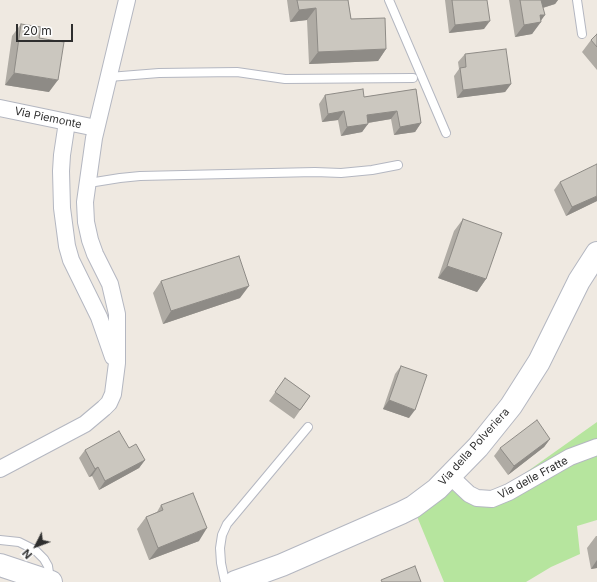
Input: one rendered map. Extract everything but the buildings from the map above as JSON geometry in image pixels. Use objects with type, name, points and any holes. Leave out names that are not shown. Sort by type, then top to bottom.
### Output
[{"type":"main road","name":"Via della Polveriera","points":[[235,582],[282,565],[401,513],[425,499],[450,476],[498,423],[523,389],[539,362],[579,281],[597,253]]},
{"type":"main road","points":[[0,565],[49,581]]},
{"type":"street","points":[[0,469],[89,421],[107,406],[114,388],[117,363],[117,314],[110,284],[94,254],[87,228],[85,209],[87,182],[96,128],[127,0]]},
{"type":"street","name":"Via Piemonte","points":[[0,108],[96,128]]},
{"type":"street","points":[[66,122],[61,171],[62,208],[67,246],[71,260],[99,317],[110,346],[114,368],[114,388]]},
{"type":"street","name":"Via delle Fratte","points":[[450,476],[469,494],[477,498],[492,499],[509,492],[570,457],[597,447]]},
{"type":"lane","points":[[389,0],[446,133]]},
{"type":"lane","points":[[577,0],[582,34]]},
{"type":"lane","points":[[108,77],[153,73],[237,72],[285,79],[413,78]]},
{"type":"lane","points":[[87,182],[140,176],[315,172],[341,173],[372,170],[398,165]]},
{"type":"lane","points":[[225,582],[220,548],[222,535],[227,524],[308,427]]},
{"type":"lane","points":[[0,540],[19,542],[35,550],[44,559],[48,566],[49,581]]},
{"type":"green space","points":[[597,422],[597,520],[577,526],[580,554],[551,567],[526,582],[444,582],[416,514],[449,488],[468,502],[480,505]]}]
